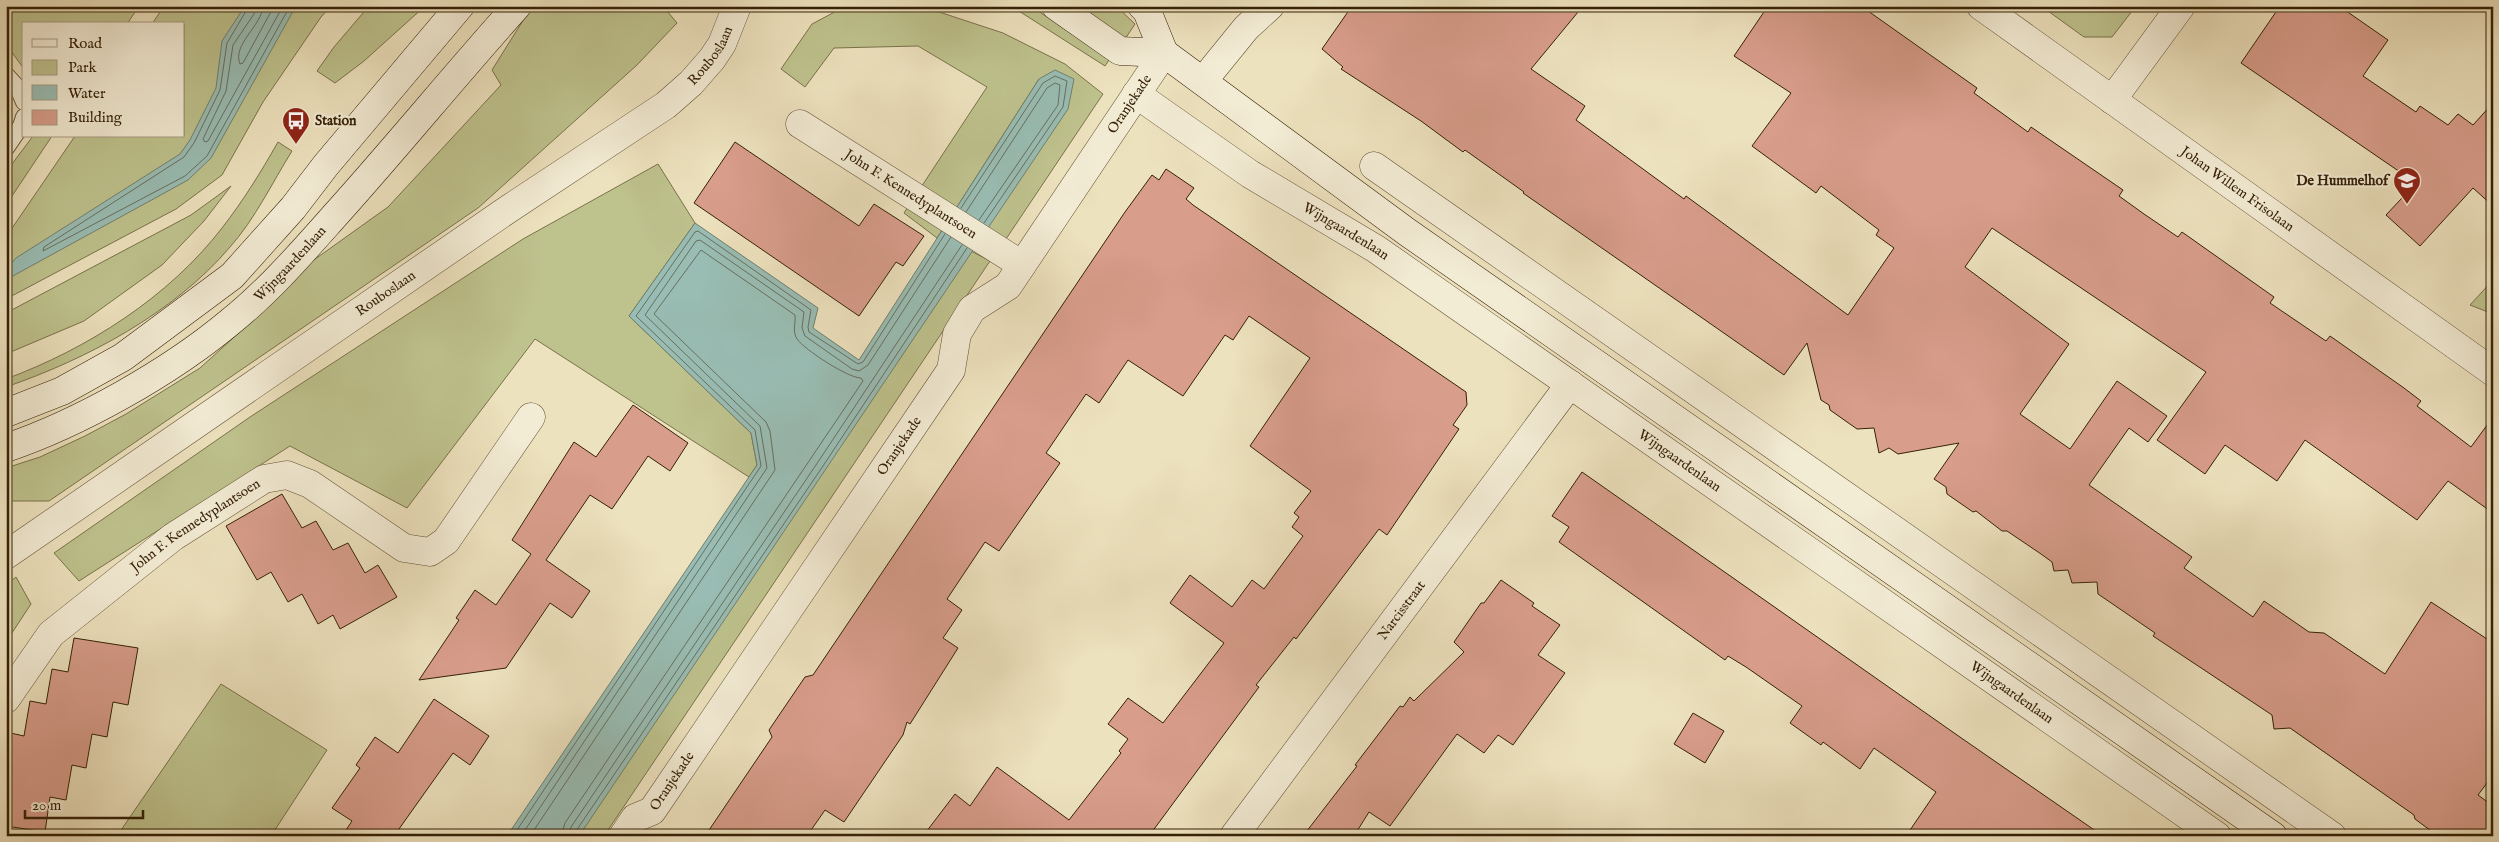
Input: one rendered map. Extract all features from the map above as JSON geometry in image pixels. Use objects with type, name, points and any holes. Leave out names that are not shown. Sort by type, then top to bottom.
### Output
[{"type":"street","points":[[6,413],[62,391],[123,357],[232,276],[293,208],[339,150],[460,6]]},
{"type":"street","name":"Wijngaardenlaan","points":[[6,448],[29,440],[118,398],[229,323],[262,294],[310,243],[517,6]]},
{"type":"street","name":"Rouboslaan","points":[[6,555],[502,214],[666,105],[691,83],[712,59],[729,28],[737,6]]},
{"type":"street","points":[[1056,6],[1120,51],[1164,53]]},
{"type":"street","points":[[1142,6],[1147,11],[1164,53],[1407,232],[2273,836]]},
{"type":"street","points":[[1203,81],[1246,28],[1270,6]]},
{"type":"street","name":"Johan Willem Frisolaan","points":[[1980,6],[2492,371]]},
{"type":"street","points":[[2112,100],[2181,6]]},
{"type":"street","name":"Oranjekade","points":[[623,836],[635,818],[652,811],[951,370],[956,334],[972,309],[1008,286],[1164,53]]},
{"type":"street","name":"Wijngaardenlaan","points":[[1136,94],[1250,174],[1376,249],[2217,836]]},
{"type":"street","name":"John F. Kennedyplantsoen","points":[[800,124],[1022,265]]},
{"type":"street","points":[[1374,166],[2332,836]]},
{"type":"street","points":[[1407,232],[1471,234]]},
{"type":"street","name":"Narcisstraat","points":[[1234,836],[1570,384]]},
{"type":"street","name":"John F. Kennedyplantsoen","points":[[6,699],[51,634],[172,537],[264,479],[287,476],[310,484],[404,548],[430,552],[446,540],[531,417]]},
{"type":"lane","points":[[6,74],[18,88],[22,97]]},
{"type":"lane","points":[[6,148],[22,126]]},
{"type":"green space","points":[[6,6],[139,6],[128,22],[22,22],[22,66],[6,44]]},
{"type":"green space","points":[[164,6],[331,6],[321,17],[263,102],[222,175],[176,209],[6,299],[6,237],[74,138],[185,138],[185,22],[153,22]]},
{"type":"green space","points":[[369,6],[425,6],[364,61],[335,83],[317,71],[334,47]]},
{"type":"green space","points":[[532,6],[663,6],[677,23],[637,65],[478,208],[49,501],[6,501],[6,468],[40,457],[85,436],[126,414],[200,368],[254,319],[283,282],[388,207],[501,85],[492,70]]},
{"type":"green space","points":[[846,6],[921,6],[1003,33],[1065,64],[1103,94],[1004,242],[984,231],[1039,79],[937,238],[904,213],[987,87],[918,46],[834,48],[805,87],[781,69],[812,24]]},
{"type":"green space","points":[[1011,6],[1031,6],[1109,60],[1105,66]]},
{"type":"green space","points":[[1076,6],[1116,6],[1135,24],[1125,39]]},
{"type":"green space","points":[[2041,6],[2136,6],[2112,37],[2084,37]]},
{"type":"green space","points":[[32,138],[51,138],[6,205],[6,172]]},
{"type":"green space","points":[[278,142],[292,151],[247,225],[208,271],[156,313],[98,348],[37,376],[6,387],[6,379],[36,367],[96,336],[152,298],[177,276],[201,253],[230,218],[252,186]]},
{"type":"green space","points":[[658,164],[695,223],[629,316],[751,433],[757,465],[749,477],[535,339],[407,508],[290,446],[79,581],[54,553],[250,417],[523,239]]},
{"type":"green space","points":[[231,186],[204,221],[162,265],[84,321],[6,354],[6,313],[191,215]]},
{"type":"green space","points":[[971,251],[990,261],[604,836],[577,836]]},
{"type":"green space","points":[[2493,280],[2493,314],[2470,305]]},
{"type":"green space","points":[[16,577],[31,604],[6,642],[6,585]]},
{"type":"green space","points":[[221,684],[327,750],[271,836],[117,836]]},
{"type":"water","points":[[245,6],[296,6],[211,158],[188,180],[11,277],[7,268],[16,258],[180,154],[190,140],[216,88],[222,41]]},
{"type":"water","points":[[1055,70],[1074,79],[1068,109],[579,836],[507,836],[757,465],[751,433],[629,316],[695,223],[818,308],[813,328],[859,360],[1039,79]]},
{"type":"building","points":[[1352,6],[1583,6],[1531,69],[1585,106],[1576,120],[1684,199],[1686,196],[1848,315],[1894,248],[1876,235],[1879,230],[1821,186],[1816,193],[1752,146],[1791,93],[1734,56],[1768,6],[1861,6],[1977,88],[1974,93],[2028,132],[2031,127],[2123,190],[2119,196],[2144,214],[2178,237],[2182,232],[2274,297],[2270,303],[2326,341],[2330,336],[2404,388],[2421,401],[2417,406],[2471,447],[2493,417],[2493,513],[2448,481],[2417,520],[2305,440],[2277,481],[2225,445],[2205,474],[2157,440],[2206,372],[1992,228],[1965,267],[2069,344],[2020,414],[2070,449],[2117,381],[2167,416],[2148,442],[2129,428],[2089,485],[2192,557],[2184,568],[2253,617],[2264,601],[2309,632],[2324,633],[2385,674],[2431,602],[2493,643],[2493,775],[2478,795],[2493,806],[2493,836],[2438,836],[2415,819],[2414,815],[2290,728],[2274,729],[2272,715],[2153,636],[2155,633],[2098,594],[2097,582],[2072,583],[2068,570],[2054,571],[2052,562],[2041,554],[2007,531],[2002,531],[1976,511],[1973,512],[1947,494],[1946,487],[1934,479],[1959,443],[1898,454],[1889,448],[1879,453],[1874,428],[1857,429],[1830,410],[1829,405],[1821,400],[1807,343],[1784,375],[1523,193],[1465,150],[1463,152],[1421,121],[1341,69],[1343,67],[1322,49]]},
{"type":"building","points":[[2280,6],[2339,6],[2388,40],[2363,76],[2416,112],[2420,106],[2448,125],[2458,114],[2473,125],[2493,103],[2493,206],[2473,188],[2420,246],[2386,215],[2416,183],[2241,63]]},
{"type":"building","points":[[735,142],[859,226],[874,204],[924,236],[903,266],[896,262],[859,316],[694,203]]},
{"type":"building","points":[[1166,169],[1194,188],[1186,199],[1193,205],[1466,392],[1467,405],[1453,425],[1459,429],[1387,535],[1379,529],[1296,639],[1294,637],[1256,685],[1259,687],[1149,836],[923,836],[955,794],[970,806],[997,767],[1069,820],[1121,753],[1119,751],[1128,739],[1108,724],[1128,698],[1163,723],[1224,643],[1170,603],[1190,575],[1232,607],[1252,580],[1264,589],[1303,536],[1292,527],[1299,517],[1294,513],[1311,491],[1250,446],[1310,358],[1249,316],[1233,340],[1225,335],[1183,396],[1128,360],[1099,403],[1086,394],[1046,453],[1060,463],[999,551],[985,542],[947,599],[962,610],[943,638],[958,648],[910,724],[907,722],[903,735],[844,822],[825,810],[807,836],[705,836],[772,737],[769,730],[805,677],[813,675],[1125,212],[1152,175],[1159,180]]},
{"type":"building","points":[[633,405],[688,443],[670,471],[648,456],[612,509],[590,495],[546,560],[590,591],[572,618],[550,603],[506,668],[419,680],[459,620],[456,618],[475,590],[496,605],[531,554],[512,540],[574,442],[596,457]]},
{"type":"building","points":[[1582,472],[2103,836],[1906,836],[1936,792],[1874,748],[1860,769],[1823,742],[1821,745],[1790,723],[1802,706],[1728,656],[1725,660],[1559,542],[1569,527],[1552,516]]},
{"type":"building","points":[[282,494],[302,528],[316,521],[333,550],[348,543],[365,573],[378,565],[397,597],[340,629],[333,615],[318,624],[302,594],[288,602],[271,572],[257,580],[226,526]]},
{"type":"building","points":[[1501,580],[1534,603],[1532,606],[1560,625],[1538,655],[1565,673],[1513,745],[1498,735],[1484,753],[1457,734],[1390,826],[1369,812],[1354,836],[1303,836],[1400,706],[1403,707],[1410,697],[1414,701],[1464,652],[1454,642],[1481,603],[1484,603]]},
{"type":"building","points":[[74,638],[138,648],[128,705],[113,702],[107,737],[92,734],[86,768],[72,765],[66,800],[50,797],[45,832],[6,826],[6,732],[24,736],[30,701],[46,704],[52,669],[68,672]]},
{"type":"building","points":[[434,699],[489,736],[470,765],[453,753],[394,836],[342,836],[352,821],[332,808],[360,768],[356,765],[375,737],[398,753]]},
{"type":"building","points":[[1693,713],[1724,731],[1705,763],[1674,744]]},
{"type":"place","name":"Station","points":[[296,145]]},
{"type":"place","name":"De Hummelhof","points":[[2407,205]]}]
